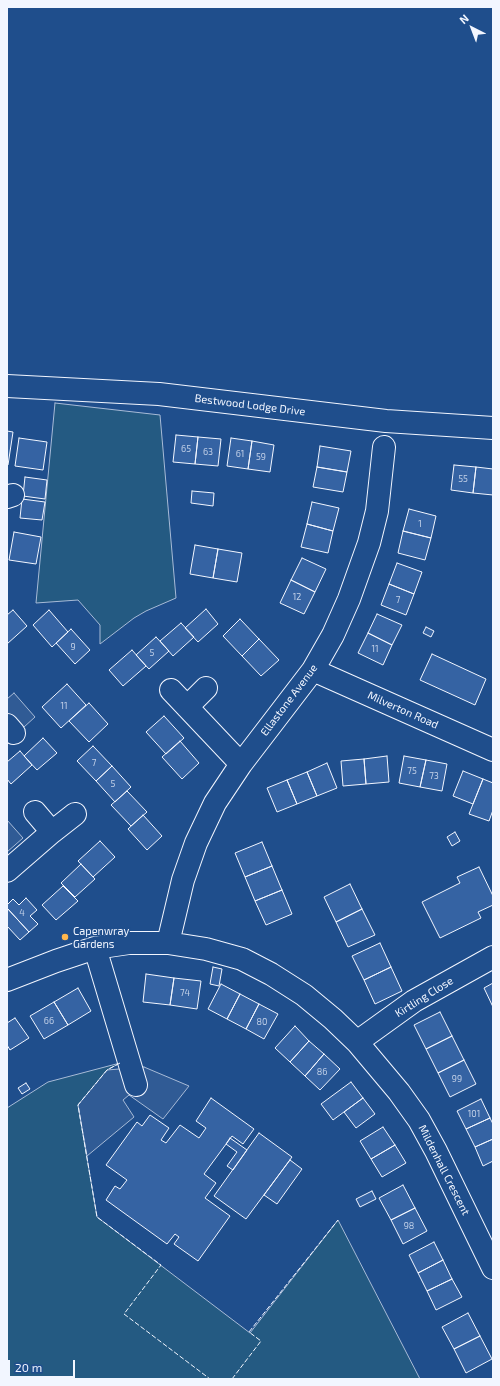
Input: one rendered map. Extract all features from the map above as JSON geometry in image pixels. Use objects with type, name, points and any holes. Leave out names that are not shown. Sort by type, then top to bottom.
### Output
[{"type":"street","name":"Bestwood Lodge Drive","points":[[7,386],[159,394],[386,421],[493,428]]},
{"type":"street","name":"Ellastone Avenue","points":[[168,942],[183,880],[196,843],[215,803],[241,764],[313,670],[333,635],[349,599],[369,543],[377,511],[384,447]]},
{"type":"street","name":"Milverton Road","points":[[313,670],[493,750]]},
{"type":"street","points":[[187,707],[206,688]]},
{"type":"street","points":[[171,690],[241,764]]},
{"type":"street","points":[[35,812],[52,832]]},
{"type":"street","points":[[8,868],[75,814]]},
{"type":"street","name":"Mildenhall Crescent","points":[[9,975],[95,948],[129,943],[168,942],[206,949],[242,960],[271,974],[304,995],[333,1019],[357,1042],[400,1092],[436,1151],[493,1268]]},
{"type":"street","points":[[95,948],[136,1085]]},
{"type":"street","name":"Kirtling Close","points":[[357,1042],[414,1001],[493,957]]},
{"type":"shaded area","points":[[55,403],[160,415],[176,598],[134,618],[100,644],[100,625],[78,600],[36,603]]},
{"type":"shaded area","points":[[14,693],[35,717],[24,727],[7,737],[7,699]]},
{"type":"shaded area","points":[[7,820],[23,838],[7,852]]},
{"type":"shaded area","points":[[120,1063],[107,1070],[78,1105],[97,1217],[250,1333],[338,1220],[420,1379],[7,1379],[7,1108],[48,1082]]},
{"type":"shaded area","points":[[144,1067],[189,1086],[163,1119],[129,1095],[123,1100],[134,1117],[87,1156],[78,1105],[107,1070]]},
{"type":"building","points":[[7,431],[13,432],[8,465],[7,464]]},
{"type":"building","points":[[176,435],[198,437],[195,464],[173,462]]},
{"type":"building","points":[[198,437],[221,439],[218,466],[195,464]]},
{"type":"building","points":[[19,438],[47,442],[43,470],[15,466]]},
{"type":"building","points":[[231,438],[252,441],[248,469],[227,466]]},
{"type":"building","points":[[252,441],[274,445],[270,472],[248,469]]},
{"type":"building","points":[[320,446],[351,451],[347,472],[317,467]]},
{"type":"building","points":[[454,465],[476,467],[473,493],[451,490]]},
{"type":"building","points":[[317,467],[347,472],[343,492],[313,487]]},
{"type":"building","points":[[476,467],[493,469],[493,495],[473,493]]},
{"type":"building","points":[[25,477],[47,480],[45,499],[23,496]]},
{"type":"building","points":[[192,491],[214,493],[213,506],[191,503]]},
{"type":"building","points":[[22,499],[45,502],[42,520],[20,518]]},
{"type":"building","points":[[312,502],[339,508],[333,531],[307,524]]},
{"type":"building","points":[[409,509],[436,516],[431,538],[403,531]]},
{"type":"building","points":[[307,524],[333,531],[328,553],[301,547]]},
{"type":"building","points":[[403,531],[431,538],[425,560],[398,553]]},
{"type":"building","points":[[14,532],[41,537],[36,564],[9,560]]},
{"type":"building","points":[[195,545],[218,549],[213,578],[190,574]]},
{"type":"building","points":[[218,549],[242,553],[237,582],[213,578]]},
{"type":"building","points":[[302,558],[326,569],[315,592],[291,580]]},
{"type":"building","points":[[397,563],[422,572],[414,594],[389,584]]},
{"type":"building","points":[[291,580],[315,592],[304,614],[280,603]]},
{"type":"building","points":[[389,584],[414,594],[406,615],[381,605]]},
{"type":"building","points":[[206,609],[218,624],[198,642],[185,628]]},
{"type":"building","points":[[13,610],[27,626],[7,644],[7,615]]},
{"type":"building","points":[[49,610],[68,632],[52,647],[33,625]]},
{"type":"building","points":[[377,614],[402,625],[392,645],[368,633]]},
{"type":"building","points":[[240,619],[259,639],[242,656],[223,636]]},
{"type":"building","points":[[181,623],[194,637],[173,656],[160,641]]},
{"type":"building","points":[[426,627],[434,631],[431,637],[423,633]]},
{"type":"building","points":[[71,629],[90,650],[75,664],[56,643]]},
{"type":"building","points":[[368,633],[392,645],[383,665],[358,653]]},
{"type":"building","points":[[156,637],[169,651],[149,669],[136,655]]},
{"type":"building","points":[[259,639],[279,660],[261,676],[242,656]]},
{"type":"building","points":[[132,650],[146,666],[123,686],[109,670]]},
{"type":"building","points":[[432,654],[486,679],[475,705],[420,680]]},
{"type":"building","points":[[67,684],[86,705],[61,728],[42,707]]},
{"type":"building","points":[[89,703],[108,724],[89,742],[69,721]]},
{"type":"building","points":[[164,716],[184,738],[166,754],[146,732]]},
{"type":"building","points":[[43,738],[57,753],[37,770],[24,756]]},
{"type":"building","points":[[180,741],[199,763],[182,779],[162,757]]},
{"type":"building","points":[[93,746],[112,766],[96,781],[77,761]]},
{"type":"building","points":[[20,751],[32,765],[11,784],[7,779],[7,762]]},
{"type":"building","points":[[387,756],[389,782],[366,784],[364,759]]},
{"type":"building","points":[[404,756],[426,760],[420,787],[399,783]]},
{"type":"building","points":[[364,759],[366,784],[343,786],[341,761]]},
{"type":"building","points":[[426,760],[447,764],[442,791],[420,787]]},
{"type":"building","points":[[327,763],[337,788],[317,796],[307,772]]},
{"type":"building","points":[[112,766],[131,787],[115,802],[96,781]]},
{"type":"building","points":[[463,771],[483,779],[473,804],[453,796]]},
{"type":"building","points":[[307,772],[317,796],[297,804],[287,780]]},
{"type":"building","points":[[483,779],[493,783],[493,810],[489,821],[469,814]]},
{"type":"building","points":[[287,780],[297,804],[277,812],[267,788]]},
{"type":"building","points":[[127,791],[147,812],[131,826],[111,805]]},
{"type":"building","points":[[143,815],[162,836],[147,850],[128,829]]},
{"type":"building","points":[[455,832],[460,841],[452,846],[447,837]]},
{"type":"building","points":[[100,841],[115,857],[93,877],[78,861]]},
{"type":"building","points":[[262,842],[272,866],[245,877],[235,853]]},
{"type":"building","points":[[81,864],[95,879],[75,897],[61,883]]},
{"type":"building","points":[[272,866],[282,890],[255,901],[245,877]]},
{"type":"building","points":[[479,867],[493,896],[493,905],[478,912],[481,918],[440,938],[422,902],[460,883],[457,877]]},
{"type":"building","points":[[350,884],[362,909],[336,922],[324,897]]},
{"type":"building","points":[[63,886],[78,901],[56,920],[42,905]]},
{"type":"building","points":[[282,890],[292,914],[266,925],[255,901]]},
{"type":"building","points":[[26,898],[37,910],[30,916],[38,924],[29,932],[7,908],[7,905],[13,899],[19,905]]},
{"type":"building","points":[[7,908],[29,932],[20,940],[7,926]]},
{"type":"building","points":[[362,909],[375,935],[348,947],[336,922]]},
{"type":"building","points":[[380,943],[391,967],[364,980],[352,956]]},
{"type":"building","points":[[213,967],[222,969],[219,986],[210,984]]},
{"type":"building","points":[[391,967],[402,991],[375,1004],[364,980]]},
{"type":"building","points":[[146,974],[174,978],[170,1005],[143,1002]]},
{"type":"building","points":[[174,978],[201,981],[197,1009],[170,1005]]},
{"type":"building","points":[[493,983],[493,1007],[484,988]]},
{"type":"building","points":[[221,984],[240,994],[227,1019],[208,1009]]},
{"type":"building","points":[[78,988],[91,1011],[68,1025],[54,1002]]},
{"type":"building","points":[[240,994],[259,1004],[246,1029],[227,1019]]},
{"type":"building","points":[[54,1002],[68,1025],[44,1039],[30,1016]]},
{"type":"building","points":[[259,1004],[278,1014],[264,1039],[246,1029]]},
{"type":"building","points":[[440,1012],[452,1036],[426,1049],[414,1025]]},
{"type":"building","points":[[15,1018],[29,1038],[10,1050],[7,1045],[7,1023]]},
{"type":"building","points":[[295,1026],[309,1041],[290,1062],[275,1048]]},
{"type":"building","points":[[452,1036],[464,1060],[438,1073],[426,1049]]},
{"type":"building","points":[[309,1041],[324,1054],[305,1076],[290,1062]]},
{"type":"building","points":[[324,1054],[340,1069],[320,1090],[305,1076]]},
{"type":"building","points":[[464,1060],[476,1084],[450,1097],[438,1073]]},
{"type":"building","points":[[351,1082],[363,1098],[333,1120],[321,1104]]},
{"type":"building","points":[[26,1083],[30,1089],[22,1094],[18,1088]]},
{"type":"building","points":[[211,1098],[254,1129],[243,1144],[232,1136],[204,1174],[216,1183],[205,1198],[230,1216],[198,1261],[174,1244],[179,1237],[175,1234],[167,1244],[106,1200],[115,1186],[120,1189],[127,1180],[106,1165],[137,1122],[142,1126],[150,1115],[169,1128],[161,1140],[166,1143],[180,1125],[199,1138],[206,1128],[196,1121]]},
{"type":"building","points":[[363,1098],[375,1114],[356,1128],[344,1112]]},
{"type":"building","points":[[481,1099],[490,1118],[466,1129],[457,1111]]},
{"type":"building","points":[[490,1118],[493,1124],[493,1139],[475,1147],[466,1129]]},
{"type":"building","points":[[383,1127],[395,1145],[371,1159],[360,1141]]},
{"type":"building","points":[[259,1133],[292,1157],[246,1219],[214,1196]]},
{"type":"building","points":[[230,1138],[247,1150],[233,1170],[227,1166],[237,1152],[226,1144]]},
{"type":"building","points":[[493,1139],[493,1161],[483,1166],[475,1147]]},
{"type":"building","points":[[395,1145],[406,1163],[382,1177],[371,1159]]},
{"type":"building","points":[[290,1160],[302,1169],[277,1204],[264,1195]]},
{"type":"building","points":[[403,1185],[415,1208],[391,1220],[379,1198]]},
{"type":"building","points":[[372,1191],[376,1199],[360,1207],[356,1199]]},
{"type":"building","points":[[415,1208],[427,1231],[403,1244],[391,1220]]},
{"type":"building","points":[[434,1242],[443,1260],[418,1273],[409,1255]]},
{"type":"building","points":[[443,1260],[452,1279],[427,1291],[418,1273]]},
{"type":"building","points":[[452,1279],[462,1297],[436,1310],[427,1291]]},
{"type":"building","points":[[468,1313],[480,1336],[454,1349],[442,1327]]},
{"type":"building","points":[[480,1336],[492,1359],[466,1373],[454,1349]]},
{"type":"fence","points":[[120,1063],[107,1070],[78,1105],[97,1217],[161,1265],[124,1314],[210,1379]]},
{"type":"fence","points":[[232,1379],[261,1341],[249,1332],[338,1220]]},
{"type":"place","name":"Capenwray Gardens","points":[[65,937]]}]
